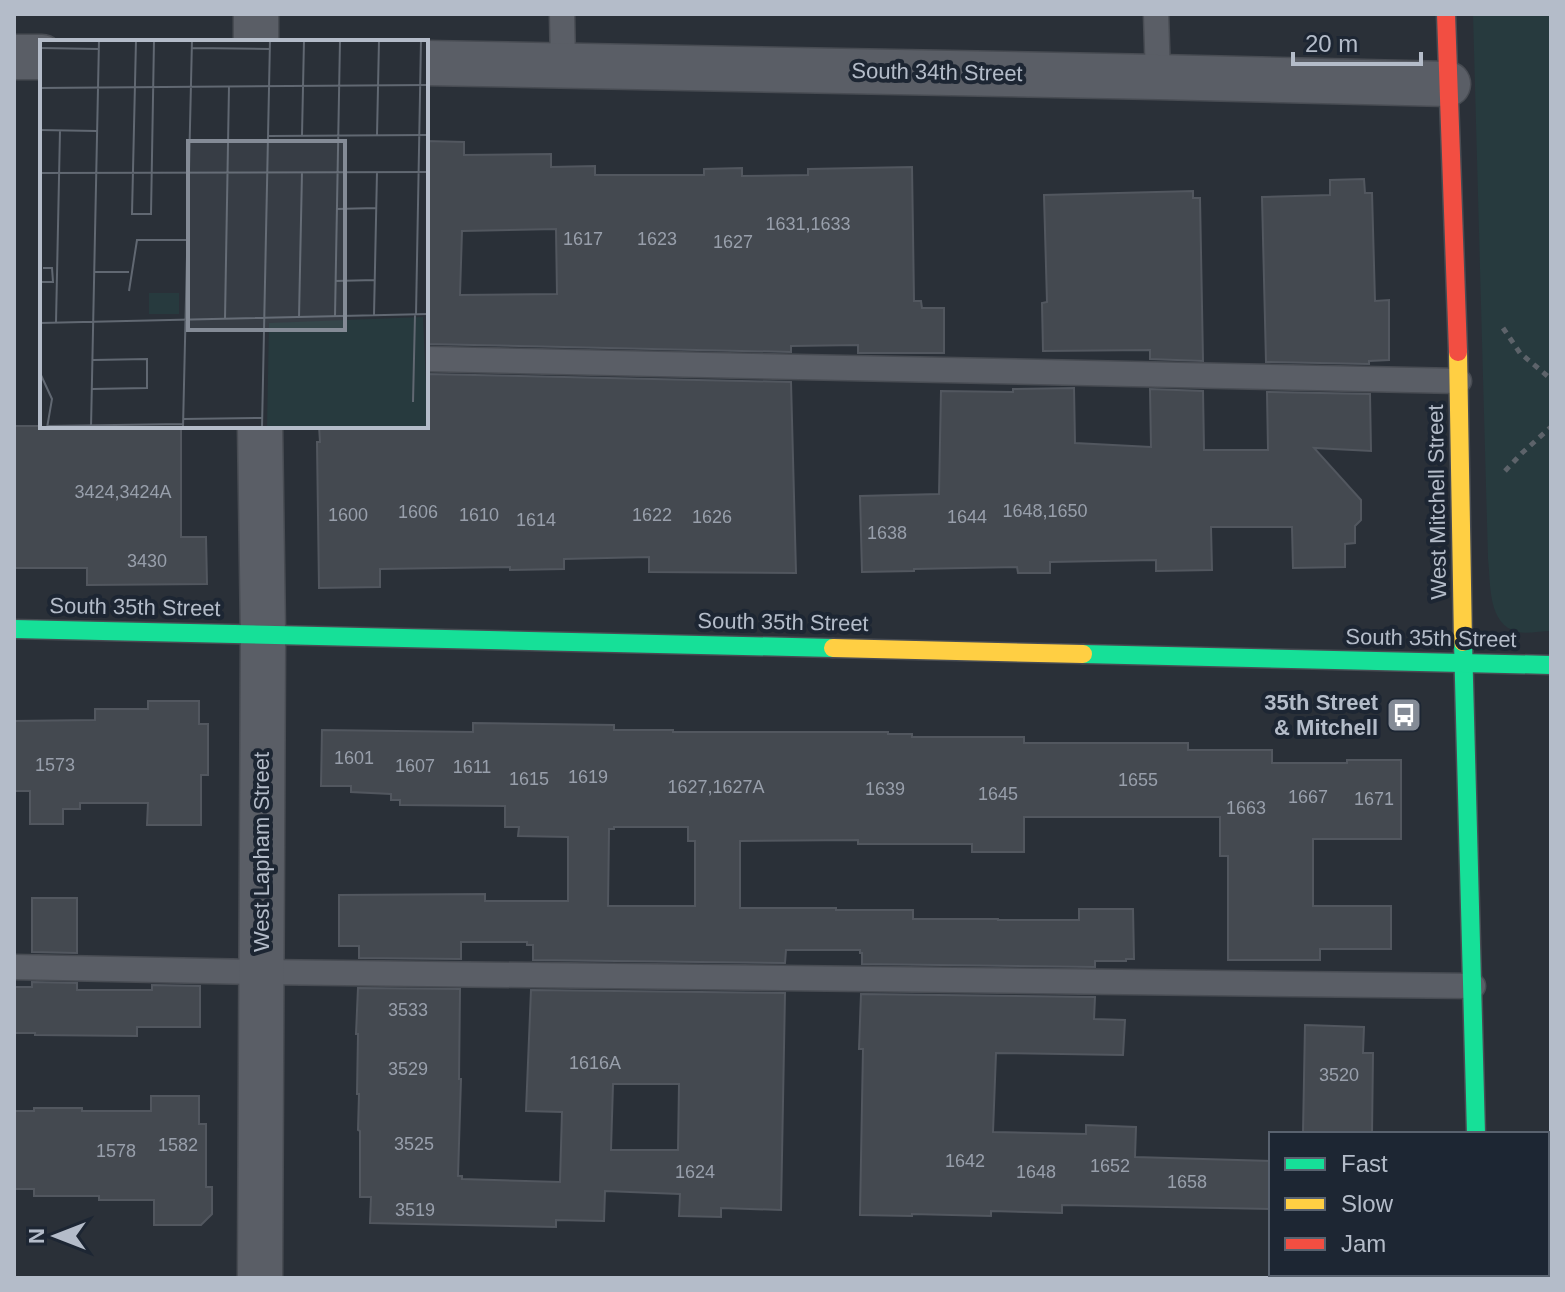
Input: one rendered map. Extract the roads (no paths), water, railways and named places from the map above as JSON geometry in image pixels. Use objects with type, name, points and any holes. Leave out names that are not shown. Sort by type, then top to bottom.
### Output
[{"type":"main road","name":"West Mitchell Street","points":[[1446,14],[1459,381],[1476,1132]]},
{"type":"main road","name":"South 35th Street","points":[[14,629],[1551,665]]},
{"type":"street","points":[[256,14],[256,40]]},
{"type":"street","points":[[14,57],[40,57]]},
{"type":"street","name":"South 34th Street","points":[[428,63],[1448,84]]},
{"type":"street","name":"West Lapham Street","points":[[260,428],[263,634],[260,1278]]},
{"type":"lane","points":[[562,14],[563,65]]},
{"type":"lane","points":[[1156,14],[1158,77]]},
{"type":"lane","points":[[428,359],[1459,381]]},
{"type":"lane","points":[[14,967],[1473,986]]},
{"type":"place","name":"35th Street & Mitchell","points":[[1404,715]]}]
